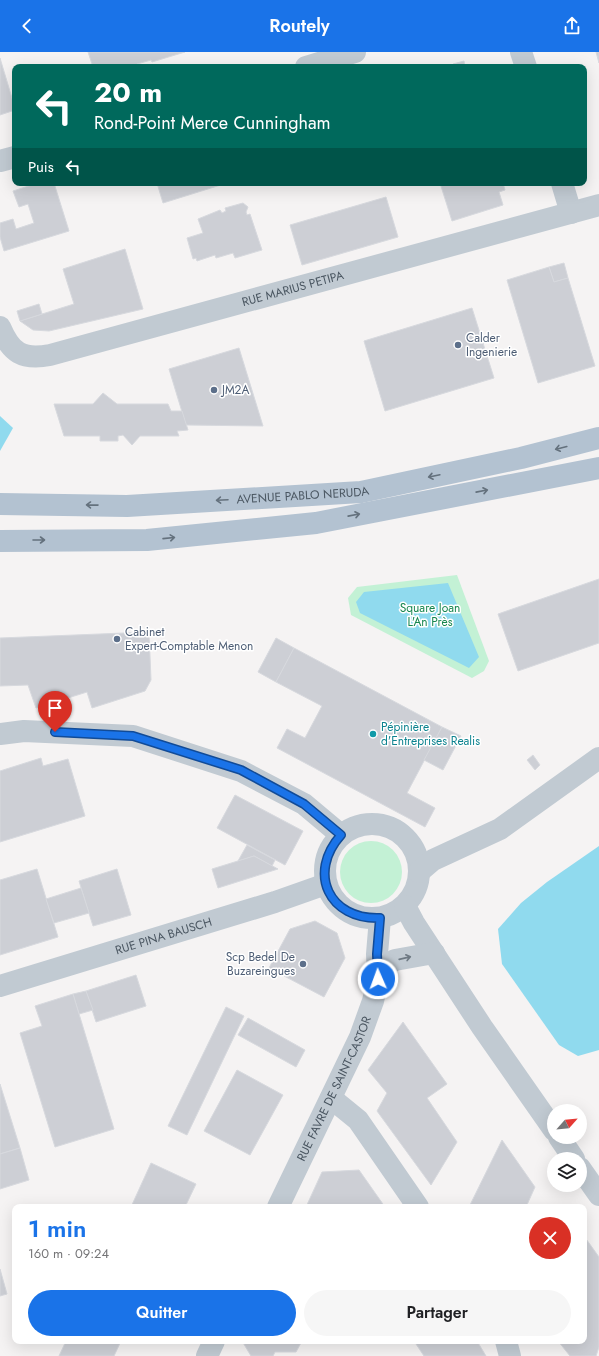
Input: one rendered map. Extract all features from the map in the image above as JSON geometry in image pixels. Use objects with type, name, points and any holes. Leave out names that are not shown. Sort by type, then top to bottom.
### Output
[{"type":"main road","name":"AVENUE PABLO NERUDA","points":[[0,504],[127,506],[361,492],[521,458],[599,438]]},
{"type":"main road","name":"AVENUE PABLO NERUDA","points":[[0,541],[146,540],[316,523],[599,468]]},
{"type":"street","points":[[316,64],[355,52]]},
{"type":"street","points":[[521,52],[525,64]]},
{"type":"street","points":[[0,161],[12,157]]},
{"type":"street","points":[[563,186],[571,213]]},
{"type":"street","name":"RUE MARIUS PETIPA","points":[[0,327],[12,349],[25,356],[37,358],[599,205]]},
{"type":"street","points":[[0,734],[24,731],[133,736],[241,770],[304,804],[341,835]]},
{"type":"street","points":[[419,872],[433,860],[462,844],[500,828],[599,758]]},
{"type":"street","points":[[374,824],[394,829],[410,844],[418,860],[419,872],[417,885],[405,906],[393,914],[380,918],[366,919],[353,915],[341,907],[332,897],[326,884],[324,871],[326,857],[332,845],[341,835],[352,828],[374,824]]},
{"type":"street","points":[[410,844],[462,844]]},
{"type":"street","name":"RUE PINA BAUSCH","points":[[0,986],[275,902],[326,884]]},
{"type":"street","points":[[405,906],[414,923],[482,1027],[547,1120]]},
{"type":"street","name":"RUE FAVRE DE SAINT-CASTOR","points":[[279,1204],[360,1037],[374,1001],[378,979],[377,954],[380,918]]},
{"type":"street","points":[[378,969],[395,960],[434,954]]},
{"type":"street","points":[[331,1098],[358,1120],[416,1204]]},
{"type":"street","points":[[587,1178],[599,1195]]},
{"type":"street","points":[[207,1356],[213,1344]]},
{"type":"street","points":[[507,1344],[510,1356]]},
{"type":"green space","name":"Square Joan L'An Près","points":[[457,575],[489,661],[484,671],[472,678],[351,615],[348,598],[357,587]]},
{"type":"green space","points":[[365,841],[377,841],[393,850],[400,860],[402,872],[400,884],[393,894],[377,903],[365,903],[354,898],[345,889],[340,878],[340,866],[345,855],[354,846]]},
{"type":"water","points":[[0,416],[13,428],[0,451]]},
{"type":"water","name":"Square Joan L'An Près","points":[[448,583],[479,657],[469,668],[360,613],[356,602],[364,592]]},
{"type":"water","points":[[599,846],[599,1050],[578,1056],[559,1045],[502,964],[498,929],[521,903],[547,882]]},
{"type":"building","points":[[88,52],[185,52],[152,62],[151,60],[137,64],[92,64]]},
{"type":"building","points":[[596,52],[599,52],[599,63]]},
{"type":"building","points":[[0,58],[12,98],[12,111],[0,115]]},
{"type":"building","points":[[464,61],[464,64],[453,64]]},
{"type":"building","points":[[29,186],[55,186],[69,231],[4,251],[0,237],[0,223],[13,219],[16,229],[34,223],[28,204],[19,207],[13,191]]},
{"type":"building","points":[[158,186],[217,186],[163,203]]},
{"type":"building","points":[[441,186],[504,186],[505,190],[499,192],[503,205],[452,221]]},
{"type":"building","points":[[386,197],[398,237],[302,265],[290,225]]},
{"type":"building","points":[[243,203],[248,207],[246,212],[247,215],[250,214],[262,250],[235,258],[233,253],[216,258],[215,255],[197,261],[196,258],[193,259],[187,238],[203,233],[198,219],[220,210],[222,213],[226,211],[225,208]]},
{"type":"building","points":[[125,249],[143,309],[49,331],[33,330],[20,321],[74,304],[63,269]]},
{"type":"building","points":[[564,263],[568,278],[554,282],[549,267]]},
{"type":"building","points":[[549,267],[554,282],[568,278],[595,366],[538,383],[507,280]]},
{"type":"building","points":[[39,304],[42,314],[20,321],[17,311]]},
{"type":"building","points":[[472,308],[494,378],[385,411],[364,341]]},
{"type":"building","name":"JM2A","points":[[239,348],[263,426],[186,425],[169,369]]},
{"type":"building","points":[[103,393],[117,404],[168,404],[171,411],[182,411],[188,430],[177,431],[179,436],[140,436],[132,445],[123,435],[118,436],[118,441],[100,441],[100,436],[64,436],[54,404],[93,404]]},
{"type":"building","points":[[599,579],[599,643],[518,671],[498,614]]},
{"type":"building","points":[[149,632],[151,680],[145,691],[92,708],[87,692],[36,708],[28,685],[0,686],[0,638]]},
{"type":"building","points":[[276,638],[294,648],[276,682],[258,672]]},
{"type":"building","name":"Pépinière d'Entreprises Realis","points":[[294,648],[442,727],[407,793],[435,808],[425,827],[277,748],[287,729],[305,738],[322,706],[276,682]]},
{"type":"building","points":[[442,727],[461,736],[443,770],[424,760]]},
{"type":"building","points":[[533,755],[540,765],[535,770],[527,760]]},
{"type":"building","points":[[41,758],[43,766],[68,759],[85,816],[0,842],[0,771]]},
{"type":"building","points":[[235,795],[303,831],[285,865],[217,828]]},
{"type":"building","points":[[247,845],[275,860],[272,866],[254,856],[238,861]]},
{"type":"building","points":[[254,856],[278,869],[218,888],[212,869]]},
{"type":"building","points":[[37,869],[58,937],[0,955],[0,880]]},
{"type":"building","points":[[117,869],[131,915],[93,926],[79,881]]},
{"type":"building","points":[[81,888],[89,913],[54,923],[46,899]]},
{"type":"building","points":[[315,921],[337,933],[345,958],[324,997],[269,968],[290,929]]},
{"type":"building","points":[[136,975],[146,1006],[96,1022],[86,991]]},
{"type":"building","points":[[86,991],[93,1010],[79,1014],[73,994]]},
{"type":"building","points":[[73,994],[114,1129],[55,1147],[20,1033],[42,1026],[35,1006]]},
{"type":"building","points":[[226,1007],[244,1016],[187,1135],[168,1126]]},
{"type":"building","points":[[248,1018],[305,1050],[296,1067],[238,1035]]},
{"type":"building","points":[[403,1022],[447,1084],[427,1098],[457,1142],[431,1185],[377,1111],[387,1093],[368,1070]]},
{"type":"building","points":[[237,1070],[283,1095],[250,1155],[204,1131]]},
{"type":"building","points":[[0,1084],[20,1148],[0,1154]]},
{"type":"building","points":[[502,1140],[535,1187],[527,1204],[470,1204]]},
{"type":"building","points":[[20,1148],[29,1180],[0,1189],[0,1154]]},
{"type":"building","points":[[151,1163],[196,1184],[186,1204],[132,1204]]},
{"type":"building","points":[[359,1170],[383,1204],[307,1204],[322,1172]]},
{"type":"building","points":[[587,1240],[599,1257],[599,1347],[596,1356],[570,1356],[560,1344],[587,1344]]},
{"type":"building","points":[[0,1269],[7,1294],[0,1296]]},
{"type":"building","points":[[65,1344],[120,1344],[114,1356],[59,1356]]},
{"type":"building","points":[[244,1344],[300,1344],[296,1352],[275,1352],[273,1356],[251,1356]]},
{"type":"building","points":[[416,1344],[479,1344],[486,1356],[424,1356]]},
{"type":"place","name":"Calder Ingenierie","points":[[458,345]]},
{"type":"place","name":"JM2A","points":[[214,390]]},
{"type":"place","name":"Cabinet Expert-Comptable Menon","points":[[117,639]]},
{"type":"place","name":"Pépinière d'Entreprises Realis","points":[[373,734]]},
{"type":"place","name":"Scp Bedel De Buzareingues","points":[[303,964]]},
{"type":"route","points":[[55,732],[133,736],[241,770],[304,804],[341,835],[332,845],[326,857],[324,871],[326,884],[332,897],[341,907],[353,915],[366,919],[380,918],[377,954],[378,979]]}]
